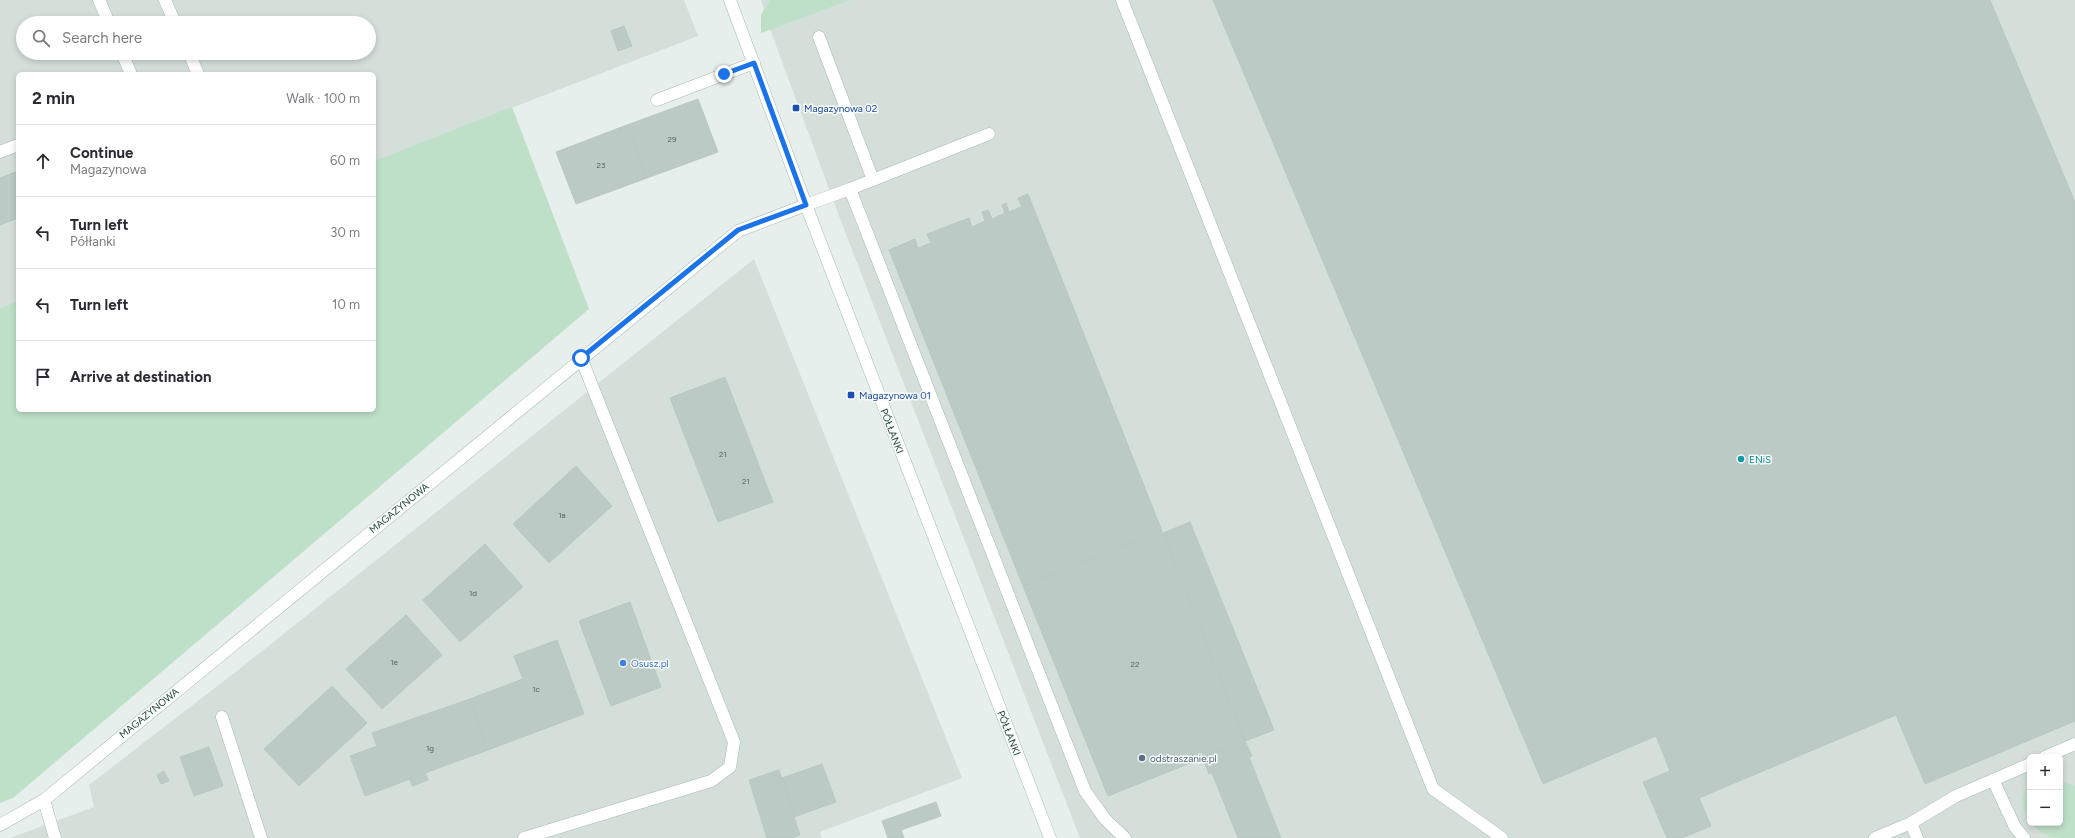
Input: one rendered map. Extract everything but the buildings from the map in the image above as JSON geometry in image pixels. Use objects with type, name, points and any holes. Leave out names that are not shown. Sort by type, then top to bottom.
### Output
[{"type":"street","points":[[99,0],[106,16]]},
{"type":"street","points":[[165,0],[173,16]]},
{"type":"street","name":"PÓŁŁANKI","points":[[730,0],[806,205],[1050,838]]},
{"type":"street","points":[[1122,0],[1433,788],[1502,838]]},
{"type":"street","points":[[819,37],[873,180]]},
{"type":"street","points":[[125,60],[130,72]]},
{"type":"street","points":[[191,60],[197,72]]},
{"type":"street","points":[[657,100],[754,63]]},
{"type":"street","name":"MAGAZYNOWA","points":[[0,825],[44,800],[738,230],[850,189],[989,134]]},
{"type":"street","points":[[0,152],[16,146]]},
{"type":"street","points":[[850,189],[1085,791],[1106,819],[1125,838]]},
{"type":"street","points":[[524,838],[711,781],[730,767],[734,742],[581,358]]},
{"type":"street","points":[[222,717],[261,838]]},
{"type":"street","points":[[2052,754],[2075,744]]},
{"type":"street","points":[[1875,838],[1911,823],[1956,796],[2027,765]]},
{"type":"street","points":[[1993,780],[2015,827],[2024,838]]},
{"type":"street","points":[[44,800],[55,838]]},
{"type":"street","points":[[1911,823],[1917,838]]},
{"type":"shaded area","points":[[0,0],[684,0],[698,36],[376,160],[376,72],[16,72],[16,302],[0,308]]},
{"type":"shaded area","points":[[761,0],[2075,0],[2075,838],[1080,838],[842,224],[770,29]]},
{"type":"shaded area","points":[[754,259],[962,778],[820,832],[822,838],[10,838],[94,807],[89,785],[242,667]]},
{"type":"green space","points":[[770,0],[850,0],[761,33],[761,15]]},
{"type":"green space","points":[[512,107],[589,309],[13,798],[0,803],[0,308],[16,302],[16,412],[376,412],[376,160]]},
{"type":"green space","points":[[2063,781],[2075,786],[2075,838],[2055,837],[2041,832],[2034,826],[2063,826]]},
{"type":"green space","points":[[2027,784],[2027,817],[2023,806]]},
{"type":"place","name":"Magazynowa 02","points":[[796,108]]},
{"type":"place","name":"Magazynowa 01","points":[[851,395]]},
{"type":"place","name":"ENiS","points":[[1741,459]]},
{"type":"place","name":"Osusz.pl","points":[[623,663]]},
{"type":"place","name":"odstraszanie.pl","points":[[1142,758]]},
{"type":"route","points":[[581,358],[738,230],[806,205],[754,63],[724,74]]}]
